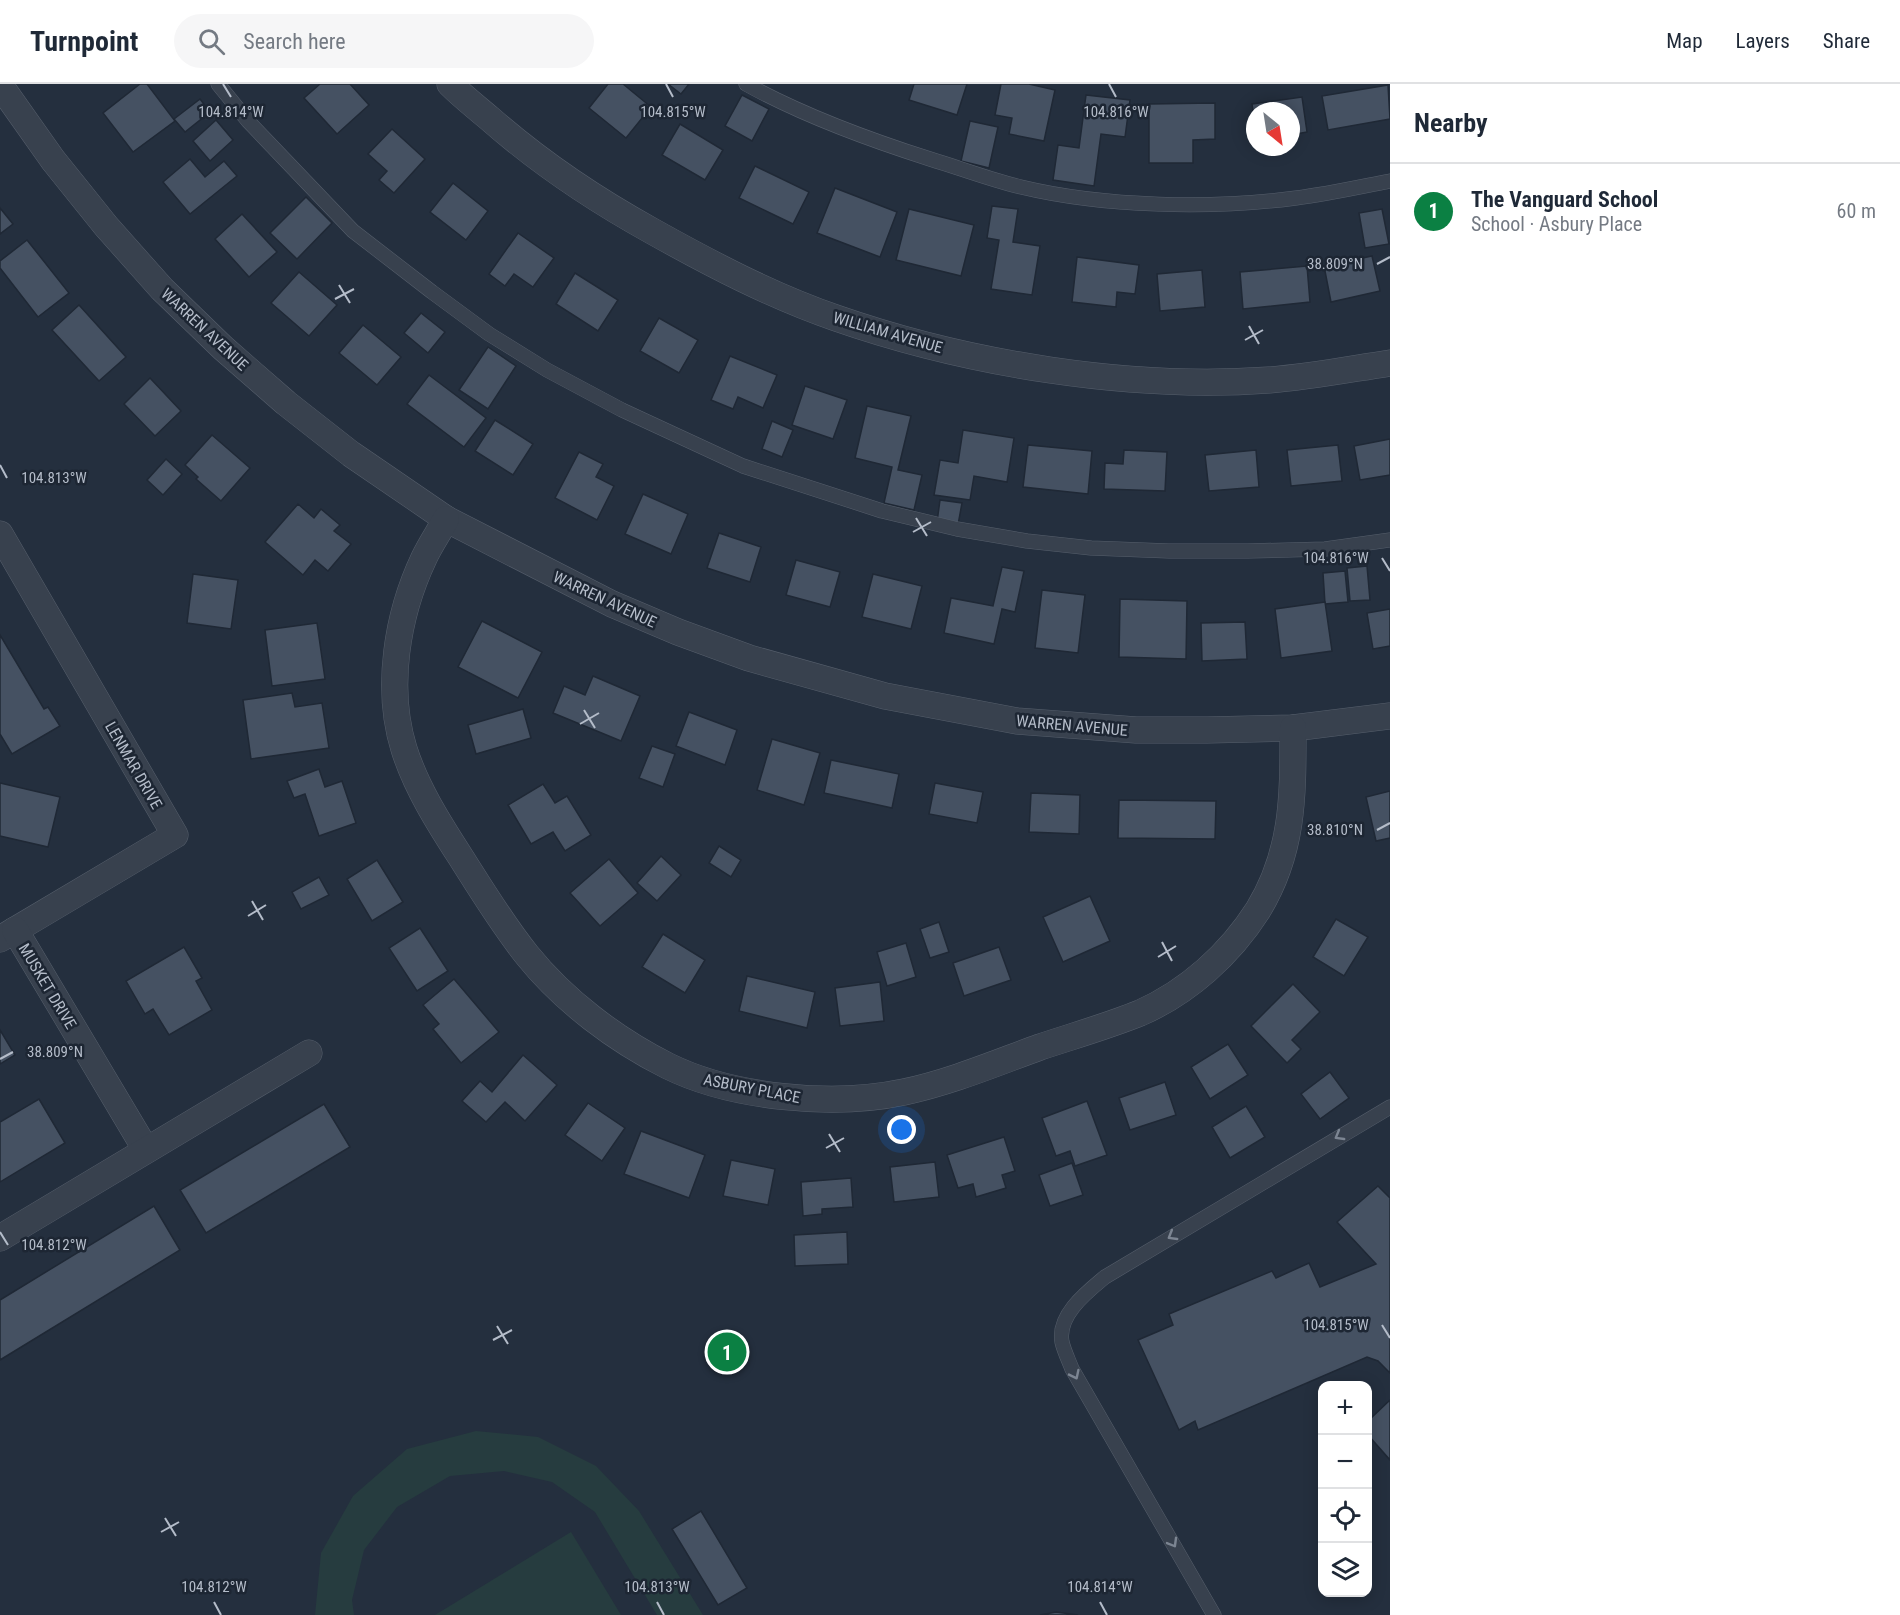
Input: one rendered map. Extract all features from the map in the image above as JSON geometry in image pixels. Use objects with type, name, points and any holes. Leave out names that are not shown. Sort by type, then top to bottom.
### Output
[{"type":"street","name":"WILLIAM AVENUE","points":[[450,84],[511,137],[573,184],[713,266],[835,318],[914,343],[1060,371],[1132,379],[1269,380],[1390,363]]},
{"type":"street","name":"WARREN AVENUE","points":[[0,85],[53,160],[106,226],[170,296],[223,348],[286,403],[351,454],[446,519],[602,599],[678,632],[749,658],[885,696],[1017,721],[1076,727],[1172,730],[1293,729],[1390,716]]},
{"type":"street","name":"ASBURY PLACE","points":[[446,519],[424,556],[411,591],[402,622],[395,663],[396,706],[403,746],[416,780],[442,829],[501,921],[559,990],[629,1045],[671,1068],[717,1084],[814,1100],[903,1092],[945,1081],[1140,1012],[1171,996],[1206,971],[1234,941],[1257,911],[1275,878],[1287,840],[1293,802],[1293,729]]},
{"type":"street","name":"LENMAR DRIVE","points":[[0,534],[175,835],[8,934]]},
{"type":"street","name":"MUSKET DRIVE","points":[[8,934],[146,1150]]},
{"type":"street","points":[[0,1238],[309,1053]]},
{"type":"lane","points":[[218,84],[248,121],[353,231],[489,334],[547,370],[622,410],[743,466],[882,511],[957,529],[1027,541],[1091,548],[1248,551],[1325,549],[1390,540]]},
{"type":"lane","points":[[746,84],[820,120],[889,146],[1021,187],[1078,196],[1146,204],[1230,202],[1296,198],[1390,181]]},
{"type":"lane","points":[[1214,1615],[1072,1369],[1062,1341],[1065,1322],[1078,1300],[1105,1277],[1390,1107]]},
{"type":"green space","points":[[476,1431],[538,1437],[596,1466],[639,1511],[703,1615],[657,1615],[595,1512],[552,1482],[504,1471],[450,1476],[397,1507],[364,1550],[352,1600],[354,1615],[315,1615],[321,1553],[353,1496],[407,1449]]},
{"type":"green space","points":[[571,1532],[621,1615],[435,1615]]},
{"type":"building","points":[[140,84],[147,84],[175,121],[133,152],[103,113]]},
{"type":"building","points":[[320,84],[350,84],[369,105],[337,134],[304,98]]},
{"type":"building","points":[[608,84],[623,84],[651,107],[626,138],[589,108]]},
{"type":"building","points":[[668,84],[689,84],[681,94]]},
{"type":"building","points":[[914,84],[967,84],[957,115],[909,100]]},
{"type":"building","points":[[1001,84],[1029,84],[1055,90],[1044,141],[1009,134],[1012,118],[995,115]]},
{"type":"building","points":[[1388,85],[1390,119],[1328,130],[1322,96]]},
{"type":"building","points":[[742,95],[769,109],[752,141],[725,126]]},
{"type":"building","points":[[1086,95],[1130,100],[1125,137],[1101,134],[1094,186],[1053,180],[1058,145],[1079,148]]},
{"type":"building","points":[[1302,97],[1307,132],[1300,133],[1300,102],[1266,102]]},
{"type":"building","points":[[200,99],[210,112],[185,132],[174,119]]},
{"type":"building","points":[[1215,103],[1215,139],[1193,140],[1193,163],[1149,163],[1149,104]]},
{"type":"building","points":[[216,120],[233,140],[210,161],[193,141]]},
{"type":"building","points":[[970,121],[998,127],[989,168],[961,161]]},
{"type":"building","points":[[680,124],[723,150],[705,180],[662,155]]},
{"type":"building","points":[[392,129],[425,159],[394,193],[379,180],[387,171],[368,154]]},
{"type":"building","points":[[190,159],[205,177],[224,161],[237,176],[190,214],[163,182]]},
{"type":"building","points":[[755,166],[809,192],[793,224],[739,198]]},
{"type":"building","points":[[453,183],[488,211],[466,240],[430,212]]},
{"type":"building","points":[[835,188],[897,212],[880,257],[817,233]]},
{"type":"building","points":[[306,197],[332,223],[297,259],[270,233]]},
{"type":"building","points":[[992,206],[1018,209],[1013,242],[1040,246],[1032,295],[991,289],[999,240],[987,238]]},
{"type":"building","points":[[0,208],[13,224],[0,234]]},
{"type":"building","points":[[909,209],[974,225],[961,276],[896,260]]},
{"type":"building","points":[[1382,209],[1389,244],[1365,248],[1359,213]]},
{"type":"building","points":[[242,214],[277,252],[249,277],[215,239]]},
{"type":"building","points":[[518,233],[554,258],[533,287],[514,274],[505,286],[489,274]]},
{"type":"building","points":[[27,240],[69,293],[38,317],[0,268],[0,261]]},
{"type":"building","points":[[1372,256],[1380,291],[1331,302],[1324,266]]},
{"type":"building","points":[[1077,257],[1139,265],[1135,294],[1117,292],[1116,307],[1072,302]]},
{"type":"building","points":[[1307,266],[1310,302],[1243,309],[1240,272]]},
{"type":"building","points":[[1202,270],[1205,307],[1160,311],[1157,274]]},
{"type":"building","points":[[299,272],[337,305],[309,336],[271,303]]},
{"type":"building","points":[[575,273],[618,300],[598,331],[556,304]]},
{"type":"building","points":[[79,305],[126,357],[99,381],[52,330]]},
{"type":"building","points":[[421,313],[445,332],[428,353],[404,333]]},
{"type":"building","points":[[659,318],[698,340],[679,373],[640,351]]},
{"type":"building","points":[[363,325],[401,357],[377,385],[339,353]]},
{"type":"building","points":[[488,347],[516,366],[488,409],[459,390]]},
{"type":"building","points":[[730,356],[777,375],[763,408],[738,397],[733,409],[711,400]]},
{"type":"building","points":[[429,375],[486,418],[464,447],[407,404]]},
{"type":"building","points":[[150,378],[181,411],[155,436],[124,404]]},
{"type":"building","points":[[805,386],[847,400],[833,439],[792,425]]},
{"type":"building","points":[[867,406],[911,416],[898,470],[922,475],[914,510],[884,503],[892,467],[855,458]]},
{"type":"building","points":[[495,420],[533,444],[513,475],[475,451]]},
{"type":"building","points":[[772,421],[793,430],[782,457],[762,449]]},
{"type":"building","points":[[963,430],[1014,438],[1007,482],[974,476],[970,500],[934,495],[940,460],[958,463]]},
{"type":"building","points":[[212,435],[250,468],[221,501],[196,479],[198,477],[185,465]]},
{"type":"building","points":[[1390,439],[1390,475],[1360,480],[1354,446]]},
{"type":"building","points":[[1028,445],[1092,451],[1088,494],[1023,487]]},
{"type":"building","points":[[1338,445],[1342,481],[1291,486],[1287,450]]},
{"type":"building","points":[[1124,450],[1167,452],[1165,491],[1104,489],[1105,463],[1123,464]]},
{"type":"building","points":[[1256,450],[1259,487],[1209,491],[1205,455]]},
{"type":"building","points":[[579,452],[603,464],[596,477],[614,486],[597,520],[555,498]]},
{"type":"building","points":[[166,459],[182,474],[163,495],[147,480]]},
{"type":"building","points":[[643,494],[688,514],[671,554],[625,534]]},
{"type":"building","points":[[940,500],[962,503],[958,525],[937,522]]},
{"type":"building","points":[[298,504],[314,518],[321,509],[340,525],[334,531],[351,544],[328,571],[315,560],[303,575],[265,542]]},
{"type":"building","points":[[719,533],[761,547],[750,582],[707,568]]},
{"type":"building","points":[[796,560],[840,572],[830,607],[786,595]]},
{"type":"building","points":[[1367,566],[1370,600],[1350,601],[1347,568]]},
{"type":"building","points":[[1002,567],[1024,571],[1015,612],[1002,609],[994,644],[944,633],[951,598],[993,606]]},
{"type":"building","points":[[1345,571],[1348,602],[1325,604],[1323,573]]},
{"type":"building","points":[[193,574],[238,580],[231,629],[187,623]]},
{"type":"building","points":[[873,574],[922,586],[911,629],[862,617]]},
{"type":"building","points":[[1042,590],[1085,595],[1078,653],[1035,648]]},
{"type":"building","points":[[1120,599],[1187,601],[1186,659],[1119,657]]},
{"type":"building","points":[[1325,602],[1332,651],[1281,658],[1275,609]]},
{"type":"building","points":[[1390,609],[1390,646],[1373,649],[1367,613]]},
{"type":"building","points":[[482,621],[542,652],[518,698],[458,667]]},
{"type":"building","points":[[1245,622],[1247,659],[1202,661],[1201,623]]},
{"type":"building","points":[[317,623],[325,679],[272,686],[265,630]]},
{"type":"building","points":[[0,635],[44,709],[48,707],[60,726],[12,754],[0,734]]},
{"type":"building","points":[[593,676],[640,696],[621,741],[553,713],[564,686],[585,695]]},
{"type":"building","points":[[292,693],[295,707],[322,703],[329,748],[251,759],[243,700]]},
{"type":"building","points":[[523,709],[531,738],[476,754],[468,725]]},
{"type":"building","points":[[689,712],[737,730],[725,765],[676,746]]},
{"type":"building","points":[[772,739],[820,753],[804,805],[757,790]]},
{"type":"building","points":[[652,746],[675,754],[663,787],[639,778]]},
{"type":"building","points":[[831,760],[899,774],[892,808],[824,793]]},
{"type":"building","points":[[319,769],[325,787],[342,781],[356,823],[319,836],[305,794],[294,798],[287,781]]},
{"type":"building","points":[[0,783],[60,797],[48,847],[0,836]]},
{"type":"building","points":[[935,783],[983,792],[977,823],[929,814]]},
{"type":"building","points":[[543,784],[555,803],[567,796],[591,835],[565,851],[553,832],[531,844],[508,805]]},
{"type":"building","points":[[1390,791],[1390,838],[1376,841],[1366,797]]},
{"type":"building","points":[[1031,793],[1080,795],[1079,834],[1029,832]]},
{"type":"building","points":[[1119,800],[1216,801],[1215,839],[1118,838]]},
{"type":"building","points":[[719,846],[741,860],[731,877],[709,863]]},
{"type":"building","points":[[661,856],[681,875],[657,901],[637,883]]},
{"type":"building","points":[[609,859],[638,893],[600,926],[570,893]]},
{"type":"building","points":[[377,860],[403,902],[372,921],[347,879]]},
{"type":"building","points":[[319,877],[329,895],[301,909],[292,892]]},
{"type":"building","points":[[1090,896],[1110,941],[1063,962],[1043,917]]},
{"type":"building","points":[[1336,919],[1368,937],[1344,976],[1313,957]]},
{"type":"building","points":[[939,922],[949,952],[930,958],[920,929]]},
{"type":"building","points":[[420,928],[448,971],[417,991],[389,948]]},
{"type":"building","points":[[663,934],[705,960],[685,993],[642,967]]},
{"type":"building","points":[[906,943],[916,977],[887,986],[877,952]]},
{"type":"building","points":[[184,947],[202,978],[196,981],[212,1010],[169,1035],[153,1009],[145,1014],[126,981]]},
{"type":"building","points":[[999,947],[1011,980],[964,996],[953,963]]},
{"type":"building","points":[[747,976],[815,992],[807,1028],[739,1011]]},
{"type":"building","points":[[454,979],[499,1032],[461,1063],[433,1029],[439,1024],[423,1005]]},
{"type":"building","points":[[880,982],[884,1021],[840,1026],[835,988]]},
{"type":"building","points":[[1293,984],[1320,1012],[1292,1040],[1301,1049],[1287,1063],[1251,1026]]},
{"type":"building","points":[[0,1030],[15,1055],[0,1064]]},
{"type":"building","points":[[1228,1044],[1248,1075],[1210,1099],[1191,1067]]},
{"type":"building","points":[[523,1055],[557,1085],[525,1121],[505,1102],[486,1122],[462,1101],[480,1081],[492,1092]]},
{"type":"building","points":[[1330,1072],[1349,1098],[1320,1119],[1301,1094]]},
{"type":"building","points":[[1165,1082],[1176,1115],[1130,1130],[1119,1098]]},
{"type":"building","points":[[39,1099],[65,1143],[0,1182],[0,1122]]},
{"type":"building","points":[[1087,1101],[1107,1155],[1075,1166],[1070,1151],[1056,1156],[1042,1118]]},
{"type":"building","points":[[588,1103],[625,1128],[602,1161],[565,1135]]},
{"type":"building","points":[[324,1104],[350,1147],[206,1233],[180,1190]]},
{"type":"building","points":[[1246,1106],[1265,1137],[1230,1158],[1212,1127]]},
{"type":"building","points":[[641,1131],[705,1155],[689,1198],[624,1174]]},
{"type":"building","points":[[1004,1137],[1015,1171],[1002,1175],[1006,1188],[976,1197],[973,1184],[958,1188],[947,1155]]},
{"type":"building","points":[[731,1160],[775,1169],[768,1205],[723,1196]]},
{"type":"building","points":[[935,1162],[939,1197],[894,1202],[890,1167]]},
{"type":"building","points":[[1072,1163],[1083,1195],[1050,1206],[1039,1175]]},
{"type":"building","points":[[851,1178],[853,1207],[822,1209],[822,1214],[803,1216],[801,1182]]},
{"type":"building","points":[[1378,1186],[1390,1198],[1390,1373],[1378,1361],[1367,1357],[1198,1430],[1195,1421],[1179,1430],[1138,1340],[1173,1325],[1169,1314],[1272,1271],[1276,1278],[1309,1263],[1320,1287],[1376,1264],[1337,1222]]},
{"type":"building","points":[[154,1206],[180,1250],[0,1360],[0,1300]]},
{"type":"building","points":[[847,1232],[848,1264],[795,1266],[794,1235]]},
{"type":"building","points":[[1390,1400],[1390,1460],[1372,1440],[1372,1417]]},
{"type":"building","points":[[701,1511],[747,1588],[718,1605],[672,1529]]},
{"type":"building","points":[[1056,1612],[1078,1615],[1040,1615]]},
{"type":"place","name":"The Vanguard School","points":[[727,1352]]}]
